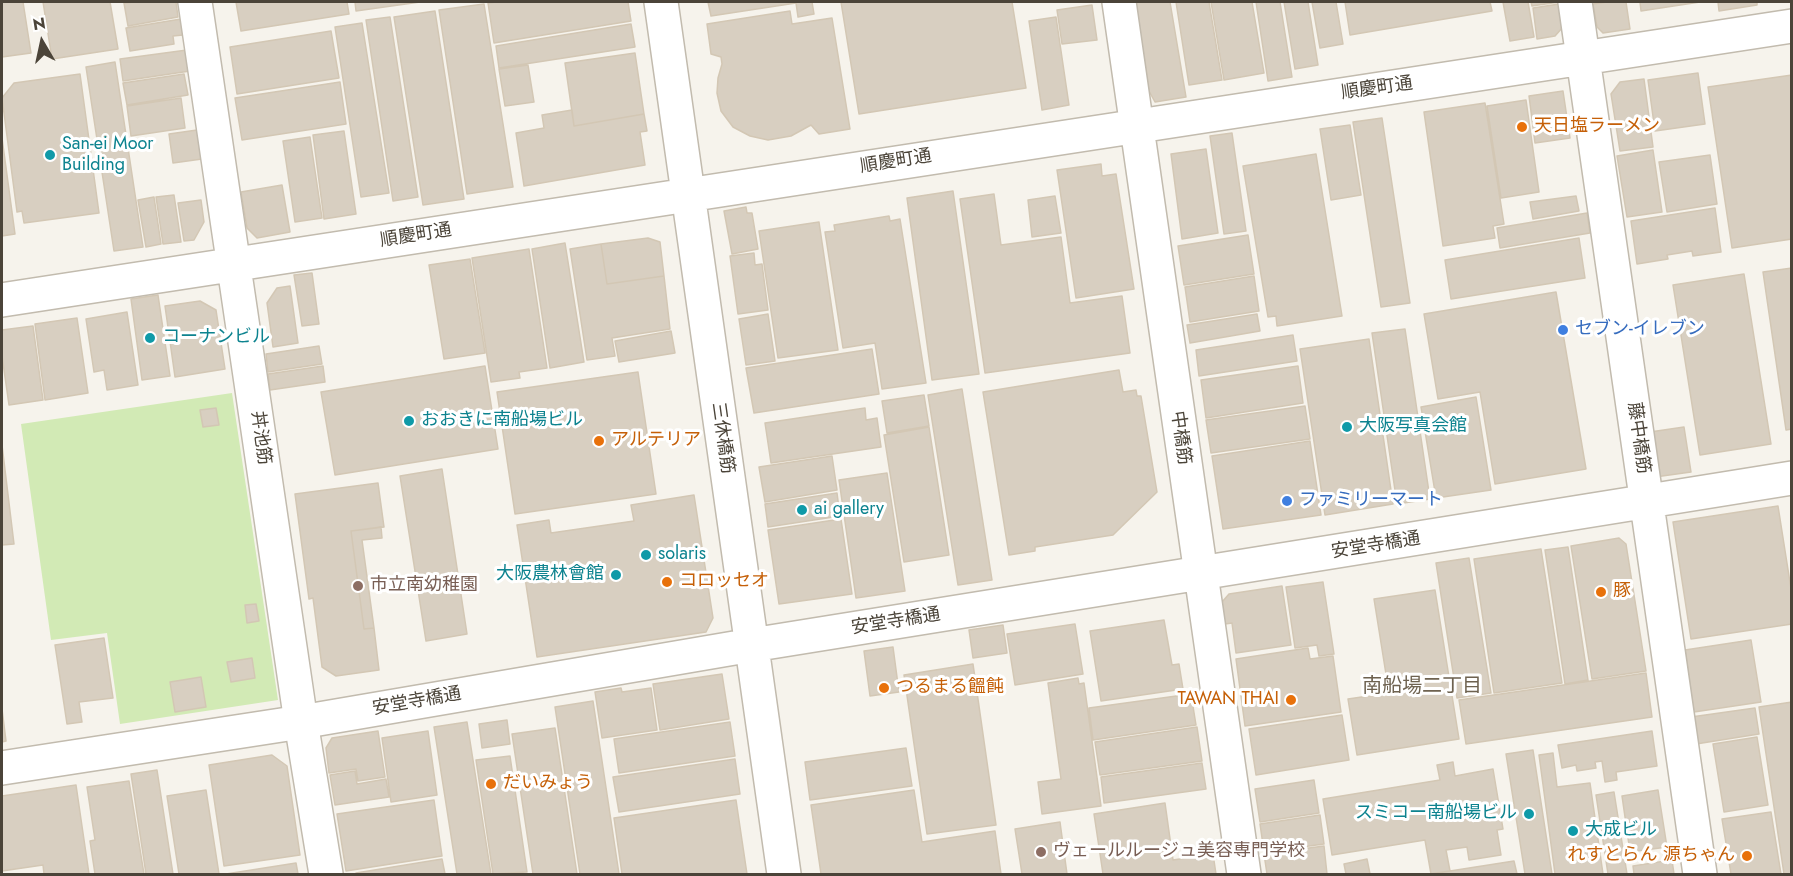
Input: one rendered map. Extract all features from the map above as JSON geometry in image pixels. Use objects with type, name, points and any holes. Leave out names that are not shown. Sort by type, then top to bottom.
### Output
[{"type":"street","name":"丼池筋","points":[[195,2],[301,722],[326,874]]},
{"type":"street","name":"三休橋筋","points":[[661,2],[784,874]]},
{"type":"street","name":"中橋筋","points":[[1119,2],[1199,574],[1244,874]]},
{"type":"street","name":"藤中橋筋","points":[[1575,2],[1700,874]]},
{"type":"street","name":"順慶町通","points":[[2,300],[1791,26]]},
{"type":"street","name":"安堂寺橋通","points":[[2,768],[301,722],[752,645],[1647,503],[1791,478]]},
{"type":"green space","points":[[232,393],[278,700],[120,724],[107,633],[51,640],[21,424]]},
{"type":"building","points":[[2,2],[23,2],[31,53],[2,57]]},
{"type":"building","points":[[43,2],[110,2],[118,49],[52,59]]},
{"type":"building","points":[[176,2],[178,17],[128,26],[124,3]]},
{"type":"building","points":[[236,2],[347,2],[349,14],[241,31]]},
{"type":"building","points":[[355,2],[420,2],[356,11]]},
{"type":"building","points":[[628,2],[631,21],[494,43],[488,3]]},
{"type":"building","points":[[708,2],[812,2],[814,14],[798,17],[796,3],[711,16]]},
{"type":"building","points":[[841,2],[1012,2],[1026,88],[859,114]]},
{"type":"building","points":[[1134,2],[1170,2],[1186,97],[1155,102],[1149,91]]},
{"type":"building","points":[[1176,2],[1209,2],[1222,80],[1189,85]]},
{"type":"building","points":[[1211,2],[1252,2],[1264,73],[1224,80]]},
{"type":"building","points":[[1256,2],[1280,2],[1292,77],[1268,81]]},
{"type":"building","points":[[1284,2],[1308,2],[1318,65],[1295,69]]},
{"type":"building","points":[[1312,2],[1336,2],[1343,44],[1320,48]]},
{"type":"building","points":[[1345,2],[1490,2],[1492,11],[1350,35]]},
{"type":"building","points":[[1503,2],[1528,2],[1534,37],[1510,41]]},
{"type":"building","points":[[1531,2],[1559,2],[1532,6]]},
{"type":"building","points":[[1626,2],[1630,29],[1603,33],[1597,27],[1593,4]]},
{"type":"building","points":[[1640,2],[1700,2],[1641,11]]},
{"type":"building","points":[[1718,2],[1757,2],[1757,5],[1719,11]]},
{"type":"building","points":[[484,4],[513,187],[467,194],[439,10]]},
{"type":"building","points":[[1559,4],[1563,27],[1555,36],[1537,39],[1533,8]]},
{"type":"building","points":[[1092,5],[1097,40],[1062,44],[1057,10]]},
{"type":"building","points":[[435,11],[464,199],[423,205],[394,17]]},
{"type":"building","points":[[790,11],[792,24],[832,18],[850,129],[819,134],[811,125],[791,136],[768,140],[750,136],[733,127],[721,111],[717,93],[721,57],[711,54],[707,24]]},
{"type":"building","points":[[390,17],[418,197],[393,201],[366,20]]},
{"type":"building","points":[[1056,17],[1069,105],[1042,110],[1029,21]]},
{"type":"building","points":[[181,19],[183,35],[173,36],[174,44],[130,51],[126,28]]},
{"type":"building","points":[[362,23],[389,193],[361,197],[335,27]]},
{"type":"building","points":[[631,24],[635,47],[499,68],[496,46]]},
{"type":"building","points":[[331,31],[339,78],[237,94],[230,47]]},
{"type":"building","points":[[187,50],[190,71],[123,81],[120,59]]},
{"type":"building","points":[[635,53],[644,114],[574,126],[565,63]]},
{"type":"building","points":[[115,62],[143,247],[114,251],[86,67]]},
{"type":"building","points":[[528,65],[534,102],[505,106],[499,69]]},
{"type":"building","points":[[1698,73],[1705,124],[1655,131],[1648,80]]},
{"type":"building","name":"San-ei Moor Building","points":[[80,74],[99,213],[24,223],[22,211],[17,212],[2,98],[14,83]]},
{"type":"building","points":[[184,74],[188,95],[127,105],[123,83]]},
{"type":"building","points":[[1792,75],[1792,239],[1732,248],[1708,87]]},
{"type":"building","points":[[1644,79],[1653,147],[1620,151],[1611,94],[1620,82]]},
{"type":"building","points":[[340,82],[346,124],[242,140],[235,98]]},
{"type":"building","points":[[1563,91],[1570,138],[1535,143],[1529,96]]},
{"type":"building","points":[[181,98],[185,128],[131,136],[127,106]]},
{"type":"building","points":[[1526,100],[1539,192],[1501,198],[1487,106]]},
{"type":"building","points":[[1485,103],[1504,224],[1493,226],[1495,238],[1443,246],[1424,112]]},
{"type":"building","points":[[572,110],[574,126],[644,114],[647,131],[640,132],[645,165],[524,186],[516,133],[544,128],[542,115]]},
{"type":"building","points":[[1382,118],[1410,303],[1381,307],[1353,122]]},
{"type":"building","points":[[1350,125],[1361,195],[1331,200],[1320,129]]},
{"type":"building","points":[[197,130],[202,159],[173,163],[169,134]]},
{"type":"building","points":[[344,131],[356,214],[324,219],[313,135]]},
{"type":"building","points":[[1232,133],[1246,231],[1224,234],[1210,136]]},
{"type":"building","points":[[310,137],[322,218],[295,222],[283,141]]},
{"type":"building","points":[[2,138],[15,234],[2,236]]},
{"type":"building","points":[[1206,149],[1218,233],[1182,239],[1171,154]]},
{"type":"building","points":[[1653,150],[1662,212],[1627,217],[1617,156]]},
{"type":"building","points":[[1316,154],[1342,316],[1277,326],[1276,316],[1268,317],[1243,166]]},
{"type":"building","points":[[1710,155],[1717,204],[1667,212],[1659,162]]},
{"type":"building","points":[[1101,164],[1102,176],[1116,174],[1134,289],[1076,298],[1057,170]]},
{"type":"building","points":[[282,185],[290,232],[257,238],[247,228],[241,192]]},
{"type":"building","points":[[953,191],[979,374],[932,380],[907,198]]},
{"type":"building","points":[[994,194],[1001,245],[1061,237],[1070,303],[1122,296],[1130,353],[985,373],[960,199]]},
{"type":"building","points":[[174,195],[181,242],[163,244],[156,197]]},
{"type":"building","points":[[1055,196],[1061,233],[1032,237],[1028,200]]},
{"type":"building","points":[[1576,196],[1579,211],[1533,219],[1530,202]]},
{"type":"building","points":[[154,197],[161,244],[146,247],[138,200]]},
{"type":"building","points":[[201,200],[204,222],[194,240],[184,241],[178,203]]},
{"type":"building","points":[[746,207],[747,213],[752,213],[758,249],[732,254],[724,211]]},
{"type":"building","points":[[1715,208],[1721,252],[1693,256],[1692,251],[1667,255],[1668,259],[1637,264],[1631,221]]},
{"type":"building","points":[[1587,213],[1590,233],[1500,248],[1497,228]]},
{"type":"building","points":[[889,216],[890,221],[900,219],[926,383],[882,389],[875,343],[843,348],[825,232],[835,231],[834,225]]},
{"type":"building","points":[[819,222],[838,350],[778,358],[759,231]]},
{"type":"building","points":[[1248,235],[1254,274],[1184,285],[1178,246]]},
{"type":"building","points":[[648,238],[660,242],[664,276],[607,284],[601,244]]},
{"type":"building","points":[[1579,238],[1585,278],[1451,299],[1445,260]]},
{"type":"building","points":[[565,243],[584,362],[550,368],[532,249]]},
{"type":"building","points":[[601,244],[607,284],[664,276],[670,329],[612,338],[615,356],[587,360],[570,249]]},
{"type":"building","points":[[529,249],[547,368],[519,372],[520,378],[491,382],[472,258]]},
{"type":"building","points":[[754,253],[755,265],[762,264],[768,310],[738,314],[730,256]]},
{"type":"building","points":[[470,259],[485,353],[444,359],[429,265]]},
{"type":"building","points":[[1792,268],[1792,429],[1786,430],[1763,272]]},
{"type":"building","points":[[312,273],[319,324],[302,326],[294,275]]},
{"type":"building","points":[[1744,274],[1771,444],[1700,455],[1673,285]]},
{"type":"building","points":[[1254,276],[1259,311],[1190,322],[1185,287]]},
{"type":"building","points":[[290,286],[298,343],[273,347],[267,303],[277,288]]},
{"type":"building","points":[[1556,292],[1586,469],[1495,484],[1480,392],[1438,399],[1424,314]]},
{"type":"building","name":"コーナンビル","points":[[158,295],[170,376],[142,380],[131,299]]},
{"type":"building","points":[[200,301],[216,310],[225,369],[175,377],[165,306]]},
{"type":"building","points":[[127,312],[138,385],[107,390],[104,370],[94,372],[86,319]]},
{"type":"building","points":[[768,314],[775,361],[746,365],[739,319]]},
{"type":"building","points":[[1257,314],[1260,331],[1190,343],[1187,325]]},
{"type":"building","points":[[77,318],[88,393],[45,400],[35,324]]},
{"type":"building","points":[[33,326],[43,400],[9,405],[2,356],[2,330]]},
{"type":"building","points":[[1405,329],[1430,499],[1397,504],[1372,333]]},
{"type":"building","points":[[671,331],[675,353],[619,362],[615,341]]},
{"type":"building","points":[[1293,335],[1297,361],[1199,376],[1196,350]]},
{"type":"building","name":"大阪写真会館","points":[[1369,339],[1393,504],[1325,515],[1300,349]]},
{"type":"building","points":[[319,346],[322,364],[268,372],[266,354]]},
{"type":"building","points":[[872,349],[879,394],[754,413],[746,368]]},
{"type":"building","points":[[323,366],[325,382],[270,390],[268,374]]},
{"type":"building","name":"おおきに南船場ビル","points":[[485,366],[498,449],[335,475],[321,392]]},
{"type":"building","points":[[1298,366],[1303,403],[1206,418],[1201,380]]},
{"type":"building","points":[[1119,370],[1123,392],[1136,390],[1137,396],[1141,396],[1157,492],[1113,535],[1035,547],[1035,551],[1009,555],[983,392]]},
{"type":"building","points":[[638,372],[656,494],[515,514],[497,392]]},
{"type":"building","points":[[962,389],[992,580],[958,585],[928,395]]},
{"type":"building","points":[[924,395],[929,426],[887,433],[882,401]]},
{"type":"building","points":[[1476,397],[1491,490],[1436,498],[1421,407]]},
{"type":"building","points":[[1305,406],[1310,439],[1211,453],[1206,420]]},
{"type":"building","points":[[216,408],[219,425],[203,427],[200,410]]},
{"type":"building","points":[[865,408],[866,420],[877,418],[881,447],[771,463],[765,423]]},
{"type":"building","points":[[929,427],[949,555],[904,562],[884,435]]},
{"type":"building","points":[[1684,427],[1691,472],[1655,477],[1650,432]]},
{"type":"building","points":[[1310,441],[1321,515],[1223,529],[1212,456]]},
{"type":"building","points":[[2,445],[14,544],[2,545]]},
{"type":"building","points":[[832,456],[837,490],[765,502],[759,467]]},
{"type":"building","points":[[442,469],[467,634],[426,641],[400,476]]},
{"type":"building","points":[[887,473],[905,591],[856,598],[839,480]]},
{"type":"building","points":[[378,483],[384,527],[351,531],[364,629],[374,628],[379,670],[336,676],[322,667],[313,598],[309,599],[295,494]]},
{"type":"building","points":[[837,493],[840,516],[768,527],[765,504]]},
{"type":"building","name":"大阪農林會館","points":[[694,495],[713,618],[706,632],[537,657],[517,525],[549,520],[551,533],[634,521],[631,505]]},
{"type":"building","points":[[1778,506],[1792,595],[1792,624],[1691,639],[1673,522]]},
{"type":"building","points":[[841,519],[852,594],[779,604],[768,530]]},
{"type":"building","points":[[381,527],[382,538],[362,540],[374,628],[364,629],[351,531]]},
{"type":"building","points":[[1619,538],[1626,544],[1646,671],[1592,679],[1571,546]]},
{"type":"building","points":[[1568,547],[1588,680],[1565,684],[1545,550]]},
{"type":"building","points":[[1541,549],[1562,683],[1494,693],[1474,559]]},
{"type":"building","points":[[1469,558],[1491,693],[1457,698],[1436,563]]},
{"type":"building","points":[[1323,582],[1334,654],[1319,656],[1317,645],[1295,648],[1286,587]]},
{"type":"building","points":[[1282,586],[1291,645],[1236,653],[1232,623],[1225,624],[1222,602],[1229,594]]},
{"type":"building","points":[[1435,590],[1459,739],[1357,755],[1348,699],[1389,693],[1374,599]]},
{"type":"building","points":[[256,604],[259,621],[247,623],[245,605]]},
{"type":"building","points":[[1164,620],[1172,665],[1179,664],[1183,689],[1101,701],[1090,631]]},
{"type":"building","points":[[1075,624],[1083,674],[1015,685],[1007,634]]},
{"type":"building","points":[[1003,625],[1007,653],[973,658],[969,630]]},
{"type":"building","points":[[104,638],[113,698],[79,702],[82,722],[67,724],[55,645]]},
{"type":"building","points":[[1751,640],[1761,702],[1694,712],[1685,650]]},
{"type":"building","points":[[893,647],[899,692],[870,696],[864,651]]},
{"type":"building","points":[[1308,648],[1310,659],[1333,656],[1341,712],[1245,726],[1236,659]]},
{"type":"building","points":[[252,658],[255,678],[231,682],[227,662]]},
{"type":"building","points":[[973,664],[996,825],[927,834],[904,675]]},
{"type":"building","points":[[1646,673],[1652,717],[1466,744],[1459,700]]},
{"type":"building","points":[[722,674],[729,719],[660,730],[653,684]]},
{"type":"building","points":[[201,677],[206,707],[175,712],[170,682]]},
{"type":"building","points":[[1078,678],[1079,684],[1084,683],[1101,806],[1042,814],[1038,782],[1061,779],[1048,683]]},
{"type":"building","points":[[621,688],[622,692],[651,688],[657,730],[602,738],[595,692]]},
{"type":"building","points":[[1191,694],[1196,725],[1093,740],[1089,708]]},
{"type":"building","points":[[593,701],[619,874],[580,874],[555,707]]},
{"type":"building","points":[[1792,702],[1792,874],[1784,874],[1759,707]]},
{"type":"building","points":[[1755,708],[1759,734],[1696,744],[1691,717]]},
{"type":"building","points":[[2,709],[6,741],[2,742]]},
{"type":"building","points":[[1342,715],[1349,760],[1256,775],[1249,729]]},
{"type":"building","points":[[507,720],[510,744],[482,748],[479,724]]},
{"type":"building","points":[[467,722],[491,874],[457,874],[434,727]]},
{"type":"building","points":[[730,722],[735,756],[619,773],[614,739]]},
{"type":"building","points":[[1197,727],[1202,761],[1100,775],[1095,742]]},
{"type":"building","points":[[555,728],[577,874],[533,874],[512,734]]},
{"type":"building","points":[[378,731],[385,777],[358,781],[356,769],[329,773],[326,748],[332,738]]},
{"type":"building","points":[[428,731],[437,795],[391,802],[382,738]]},
{"type":"building","points":[[1652,731],[1657,766],[1616,772],[1617,780],[1605,782],[1602,761],[1595,762],[1596,768],[1577,771],[1576,765],[1562,768],[1558,745]]},
{"type":"building","points":[[1757,737],[1768,805],[1724,812],[1713,744]]},
{"type":"building","points":[[906,748],[912,786],[810,800],[805,762]]},
{"type":"building","name":"スミコー南船場ビル","points":[[1533,750],[1552,874],[1525,874],[1506,754]]},
{"type":"building","name":"大成ビル","points":[[1553,753],[1557,787],[1590,783],[1603,874],[1555,874],[1539,755]]},
{"type":"building","points":[[272,755],[287,766],[300,855],[224,866],[209,765]]},
{"type":"building","points":[[510,756],[527,872],[493,874],[476,760]]},
{"type":"building","points":[[735,759],[740,794],[619,812],[613,777]]},
{"type":"building","points":[[1453,762],[1455,776],[1493,769],[1503,829],[1497,830],[1501,855],[1469,860],[1467,847],[1446,850],[1450,871],[1431,874],[1425,840],[1332,855],[1323,799],[1440,780],[1437,765]]},
{"type":"building","points":[[1202,763],[1206,789],[1104,803],[1101,777]]},
{"type":"building","points":[[157,770],[173,874],[146,874],[131,774]]},
{"type":"building","points":[[355,771],[357,784],[386,779],[389,797],[335,805],[330,775]]},
{"type":"building","points":[[1314,780],[1319,813],[1260,822],[1255,789]]},
{"type":"building","points":[[129,781],[144,874],[95,874],[90,841],[95,840],[87,787]]},
{"type":"building","points":[[76,785],[89,874],[44,874],[43,865],[2,871],[2,796]]},
{"type":"building","points":[[206,790],[219,874],[179,874],[167,796]]},
{"type":"building","points":[[914,790],[922,842],[995,831],[1001,874],[821,874],[811,805]]},
{"type":"building","points":[[1658,790],[1667,847],[1630,852],[1622,796]]},
{"type":"building","points":[[1614,792],[1627,874],[1608,874],[1596,795]]},
{"type":"building","points":[[434,800],[442,856],[346,871],[337,814]]},
{"type":"building","points":[[736,800],[747,874],[622,874],[614,818]]},
{"type":"building","points":[[1165,803],[1173,860],[1213,854],[1216,874],[1103,874],[1094,814]]},
{"type":"building","points":[[1771,812],[1781,874],[1731,874],[1722,819]]},
{"type":"building","points":[[1320,815],[1324,844],[1264,852],[1260,824]]},
{"type":"building","name":"ヴェールルージュ美容専門学校","points":[[1060,822],[1067,874],[1022,874],[1015,829]]},
{"type":"building","points":[[1324,846],[1327,874],[1267,874],[1264,854]]},
{"type":"building","points":[[442,859],[445,874],[356,874],[356,873]]},
{"type":"building","points":[[1367,859],[1370,874],[1346,874],[1344,864]]},
{"type":"building","points":[[1672,860],[1674,874],[1634,874],[1633,866]]},
{"type":"building","points":[[1514,861],[1517,874],[1430,874],[1450,871]]},
{"type":"building","points":[[296,863],[298,874],[226,874]]},
{"type":"place","name":"天日塩ラーメン","points":[[1522,127]]},
{"type":"place","name":"San-ei Moor Building","points":[[50,155]]},
{"type":"place","name":"セブン-イレブン","points":[[1563,330]]},
{"type":"place","name":"コーナンビル","points":[[150,338]]},
{"type":"place","name":"おおきに南船場ビル","points":[[409,421]]},
{"type":"place","name":"大阪写真会館","points":[[1347,427]]},
{"type":"place","name":"アルテリア","points":[[599,441]]},
{"type":"place","name":"ファミリーマート","points":[[1287,501]]},
{"type":"place","name":"ai gallery","points":[[802,510]]},
{"type":"place","name":"solaris","points":[[646,555]]},
{"type":"place","name":"大阪農林會館","points":[[616,575]]},
{"type":"place","name":"コロッセオ","points":[[667,582]]},
{"type":"place","name":"市立南幼稚園","points":[[358,586]]},
{"type":"place","name":"豚","points":[[1601,592]]},
{"type":"place","name":"つるまる饂飩","points":[[884,688]]},
{"type":"place","name":"TAWAN THAI","points":[[1291,700]]},
{"type":"place","name":"だいみょう","points":[[491,784]]},
{"type":"place","name":"スミコー南船場ビル","points":[[1529,814]]},
{"type":"place","name":"大成ビル","points":[[1573,831]]},
{"type":"place","name":"ヴェールルージュ美容専門学校","points":[[1041,852]]},
{"type":"place","name":"れすとらん 源ちゃん","points":[[1747,856]]},
{"type":"district","name":"南船場二丁目","points":[[1422,687]]}]
